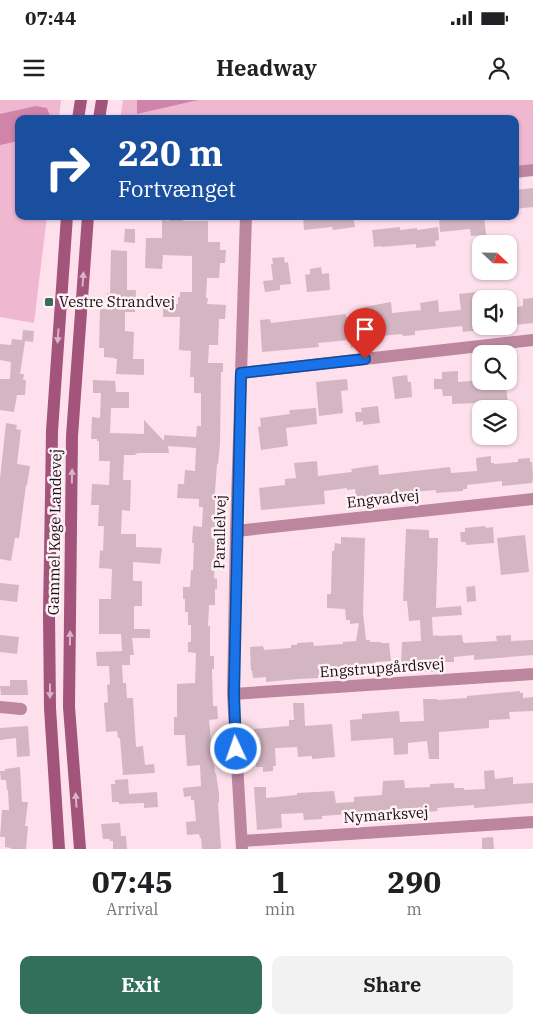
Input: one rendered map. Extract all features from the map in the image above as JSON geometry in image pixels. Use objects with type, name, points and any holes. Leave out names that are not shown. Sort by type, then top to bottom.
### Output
[{"type":"main road","points":[[79,115],[81,100]]},
{"type":"main road","points":[[100,115],[102,100]]},
{"type":"main road","name":"Gammel Køge Landevej","points":[[59,849],[50,708],[51,504],[52,431],[67,220]]},
{"type":"main road","name":"Gammel Køge Landevej","points":[[80,849],[69,707],[72,455],[88,220]]},
{"type":"street","points":[[519,172],[533,170]]},
{"type":"street","name":"Parallelvej","points":[[242,845],[234,694],[236,531],[246,220]]},
{"type":"street","points":[[241,373],[533,340]]},
{"type":"street","name":"Engvadvej","points":[[236,531],[533,499]]},
{"type":"street","name":"Engstrupgårdsvej","points":[[234,694],[533,674]]},
{"type":"street","points":[[0,707],[21,709]]},
{"type":"street","name":"Nymarksvej","points":[[242,845],[533,822]]},
{"type":"shaded area","points":[[0,100],[61,100],[59,115],[15,115],[15,220],[47,220],[34,323],[0,317]]},
{"type":"shaded area","points":[[123,100],[533,100],[533,164],[519,166],[519,115],[121,115]]},
{"type":"shaded area","points":[[137,100],[198,100],[137,114]]},
{"type":"shaded area","points":[[36,106],[47,108],[50,115],[15,115],[15,142],[0,145],[0,114]]},
{"type":"building","points":[[533,188],[533,207],[519,209],[519,190]]},
{"type":"building","points":[[162,220],[208,221],[208,242],[220,242],[220,250],[226,250],[225,263],[220,263],[219,278],[207,278],[206,298],[208,298],[207,304],[226,305],[225,319],[219,319],[218,345],[209,345],[208,363],[223,363],[223,372],[221,372],[220,444],[215,491],[215,518],[219,519],[214,578],[217,579],[217,589],[215,589],[215,605],[209,605],[208,626],[210,626],[210,656],[214,656],[214,669],[212,669],[213,706],[217,706],[218,719],[209,720],[213,764],[219,794],[221,848],[219,849],[202,849],[199,834],[187,835],[186,822],[196,821],[194,800],[191,800],[191,796],[184,797],[183,788],[201,786],[200,765],[187,766],[185,735],[174,735],[174,717],[177,717],[177,684],[195,683],[196,653],[188,652],[188,642],[191,642],[191,625],[188,625],[188,612],[185,612],[183,587],[190,587],[191,570],[193,570],[193,526],[202,527],[203,507],[199,507],[199,499],[177,498],[178,484],[184,484],[185,470],[195,471],[196,448],[168,446],[169,453],[124,455],[123,480],[131,480],[130,511],[122,510],[121,534],[136,534],[136,547],[162,548],[160,564],[133,562],[133,581],[142,581],[142,606],[134,606],[134,629],[150,629],[150,638],[132,638],[134,655],[130,655],[130,665],[122,665],[123,683],[126,683],[127,698],[133,698],[136,747],[143,746],[145,765],[154,764],[155,773],[123,775],[120,738],[118,738],[117,731],[106,732],[104,703],[108,702],[109,666],[97,666],[96,652],[122,651],[121,634],[99,634],[99,599],[111,599],[112,569],[99,568],[100,550],[103,551],[104,526],[98,526],[99,505],[91,505],[92,484],[109,485],[110,461],[99,461],[99,441],[91,439],[92,417],[100,418],[101,393],[93,393],[93,380],[115,381],[116,392],[129,392],[129,408],[111,408],[110,433],[144,434],[144,420],[164,441],[164,435],[196,437],[197,426],[201,426],[201,393],[194,393],[194,377],[190,377],[191,351],[179,350],[180,317],[163,317],[163,304],[178,304],[180,292],[192,292],[192,256],[163,255],[162,269],[145,268],[146,238],[162,238]]},
{"type":"building","points":[[303,220],[354,220],[355,227],[333,230],[332,227],[304,230]]},
{"type":"building","points":[[439,220],[484,220],[486,235],[471,236],[470,229],[440,232]]},
{"type":"building","points":[[400,227],[400,230],[417,228],[417,230],[438,227],[439,240],[435,241],[436,246],[416,248],[416,244],[374,247],[372,230]]},
{"type":"building","points":[[125,229],[135,229],[135,243],[124,242]]},
{"type":"building","points":[[111,250],[127,251],[127,290],[136,290],[135,312],[125,312],[125,331],[134,332],[133,359],[144,359],[144,375],[116,374],[117,359],[104,357],[104,348],[99,348],[100,309],[106,309],[107,293],[110,294]]},
{"type":"building","points":[[284,257],[285,263],[288,262],[291,284],[280,285],[280,290],[265,292],[263,281],[273,280],[272,258]]},
{"type":"building","points":[[321,267],[322,274],[329,273],[330,290],[307,292],[305,275],[310,274],[310,269]]},
{"type":"building","points":[[472,293],[472,331],[463,332],[462,326],[415,331],[415,335],[381,336],[380,329],[362,331],[364,346],[351,348],[350,340],[318,343],[319,347],[262,352],[260,320],[270,319],[271,323],[346,314],[346,317],[365,315],[364,307],[391,302],[392,313],[421,310],[420,303],[438,300],[439,312],[461,310],[459,294]]},
{"type":"building","points":[[533,298],[533,323],[517,325],[517,307],[523,306],[523,299]]},
{"type":"building","points":[[23,330],[34,331],[33,342],[25,341],[20,374],[24,374],[23,380],[26,380],[25,395],[17,395],[14,412],[0,410],[0,379],[10,379],[11,362],[0,360],[0,344],[11,345],[12,339],[22,340]]},
{"type":"building","points":[[458,371],[458,382],[472,381],[472,390],[506,390],[508,400],[472,400],[472,403],[452,404],[452,396],[443,396],[442,389],[434,389],[434,379],[442,379],[442,372]]},
{"type":"building","points":[[407,375],[408,382],[411,382],[412,397],[395,399],[392,377]]},
{"type":"building","points":[[347,379],[348,390],[341,391],[343,413],[319,416],[316,382]]},
{"type":"building","points":[[378,406],[380,423],[363,425],[363,421],[356,422],[355,412],[362,412],[361,408]]},
{"type":"building","points":[[316,408],[317,424],[286,428],[288,446],[261,450],[258,427],[261,426],[260,418],[290,414],[289,411],[291,410]]},
{"type":"building","points":[[6,423],[17,425],[16,429],[21,430],[17,464],[30,466],[19,538],[15,538],[11,561],[0,559],[0,479]]},
{"type":"building","points":[[491,456],[491,463],[494,464],[518,462],[518,459],[530,458],[530,462],[532,462],[532,483],[502,486],[502,481],[467,485],[467,489],[463,489],[463,491],[436,493],[436,490],[413,492],[413,494],[398,496],[398,493],[356,498],[355,489],[347,490],[347,488],[324,491],[325,504],[261,510],[259,488],[285,485],[285,479],[296,478],[294,463],[317,461],[318,476],[352,472],[351,469],[378,465],[379,475],[450,467],[451,473],[477,471],[476,458]]},
{"type":"building","points":[[485,526],[486,528],[493,527],[494,543],[466,545],[466,542],[461,542],[460,532],[465,532],[465,528]]},
{"type":"building","points":[[406,529],[429,530],[429,538],[438,538],[436,608],[461,606],[462,615],[432,617],[433,636],[462,635],[464,643],[497,641],[496,636],[511,635],[511,641],[533,640],[533,655],[474,660],[474,655],[454,657],[454,662],[442,662],[443,671],[423,672],[423,664],[401,665],[402,642],[421,641],[420,620],[409,621],[407,601],[403,601]]},
{"type":"building","points":[[525,535],[529,572],[501,575],[497,538]]},
{"type":"building","points":[[341,537],[365,538],[363,613],[366,640],[389,643],[391,661],[375,662],[376,667],[363,668],[363,676],[266,682],[266,677],[253,678],[250,647],[263,646],[264,650],[291,648],[291,645],[297,645],[297,643],[313,642],[314,646],[356,641],[359,623],[350,624],[350,620],[346,620],[345,609],[327,608],[327,594],[331,594],[332,551],[334,551],[335,543],[341,544]]},
{"type":"building","points":[[0,583],[19,585],[17,602],[0,600]]},
{"type":"building","points":[[475,586],[476,601],[467,602],[466,587]]},
{"type":"building","points":[[0,635],[19,637],[17,654],[0,652]]},
{"type":"building","points":[[10,680],[27,680],[28,695],[1,695],[0,686],[10,686]]},
{"type":"building","points":[[520,691],[520,693],[523,693],[523,698],[533,697],[533,711],[509,712],[510,719],[489,720],[489,728],[439,732],[439,759],[429,759],[427,741],[408,743],[408,754],[394,755],[393,738],[351,741],[350,720],[362,719],[362,714],[399,711],[400,722],[424,721],[423,699],[467,698],[467,696]]},
{"type":"building","points":[[293,703],[304,703],[305,726],[332,724],[335,757],[312,759],[312,756],[298,757],[297,747],[275,748],[276,766],[273,766],[273,771],[263,772],[263,767],[256,767],[254,729],[289,726],[289,720],[294,720]]},
{"type":"building","points":[[28,726],[30,756],[17,757],[16,738],[0,740],[0,728]]},
{"type":"building","points":[[20,767],[22,802],[28,802],[25,826],[28,826],[26,849],[11,849],[5,847],[5,837],[0,837],[2,810],[9,810],[6,780],[1,780],[0,771]]},
{"type":"building","points":[[494,770],[495,779],[513,777],[513,784],[533,783],[533,803],[474,808],[474,805],[437,808],[438,811],[350,818],[350,814],[322,816],[322,819],[304,820],[303,813],[281,814],[282,828],[257,830],[254,787],[266,787],[266,798],[297,795],[297,793],[334,791],[336,803],[354,802],[354,797],[382,795],[383,781],[404,780],[405,788],[430,787],[430,784],[454,783],[454,788],[464,788],[464,790],[485,789],[484,771]]},
{"type":"building","points":[[128,779],[129,794],[157,792],[158,807],[144,808],[144,803],[119,804],[119,802],[112,802],[111,784],[115,784],[115,780]]},
{"type":"building","points":[[120,823],[121,836],[126,836],[127,849],[113,849],[113,841],[103,839],[101,824]]},
{"type":"building","points":[[493,837],[494,849],[482,849],[482,838]]},
{"type":"place","name":"Vestre Strandvej","points":[[49,302]]},
{"type":"route","points":[[236,749],[234,694],[236,531],[241,373],[365,359]]}]
